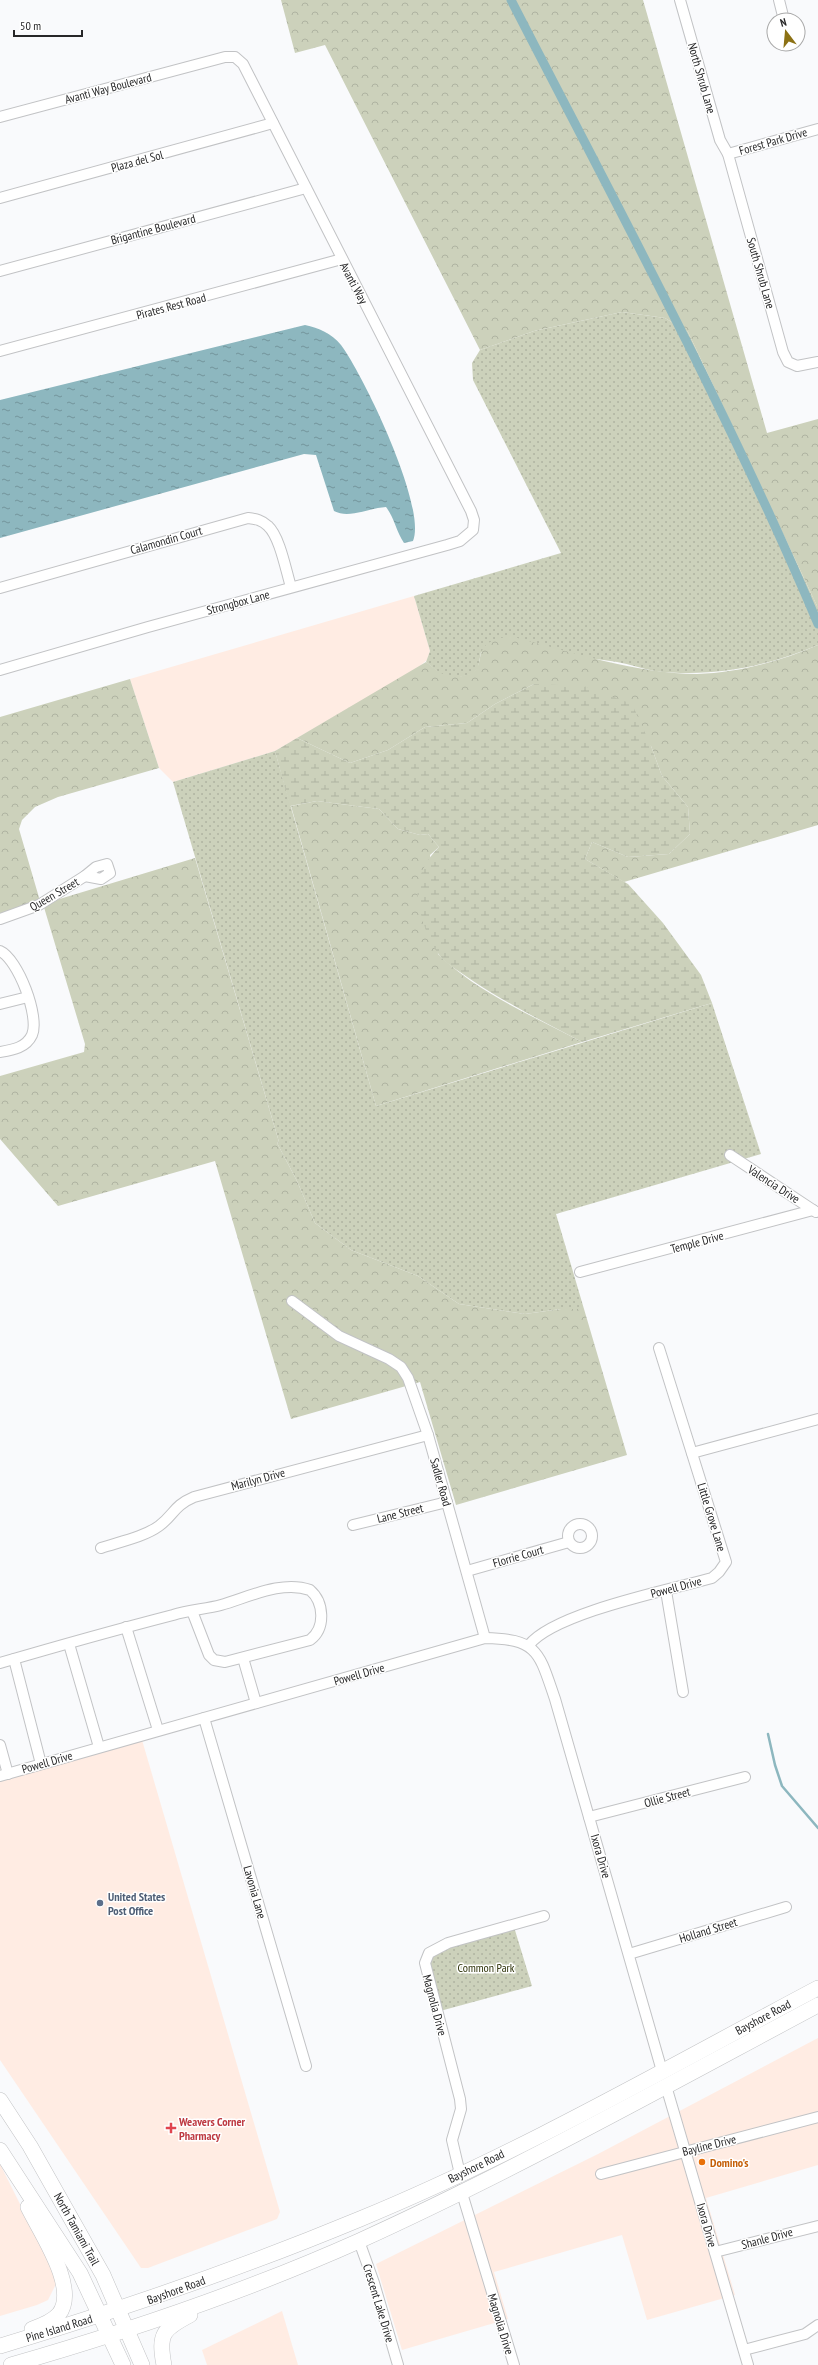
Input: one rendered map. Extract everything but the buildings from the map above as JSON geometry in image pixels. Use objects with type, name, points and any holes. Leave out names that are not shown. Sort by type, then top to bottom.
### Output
[{"type":"main road","name":"Bayshore Road","points":[[118,2310],[171,2293],[361,2219],[460,2174],[662,2071],[818,1988]]},
{"type":"main road","points":[[666,2086],[683,2066],[818,1994]]},
{"type":"main road","name":"Bayshore Road","points":[[127,2329],[237,2289],[359,2241],[542,2150],[818,2005]]},
{"type":"main road","points":[[542,2150],[547,2142],[646,2088],[662,2071]]},
{"type":"main road","name":"North Tamiami Trail","points":[[0,2100],[30,2146],[95,2261],[142,2365]]},
{"type":"main road","points":[[0,2151],[62,2274],[65,2288],[64,2301],[58,2314],[42,2326],[0,2342]]},
{"type":"main road","name":"North Tamiami Trail","points":[[0,2151],[80,2273],[101,2315],[123,2365]]},
{"type":"main road","points":[[164,2365],[161,2340],[167,2329],[174,2323],[237,2289]]},
{"type":"main road","name":"Pine Island Road","points":[[0,2346],[118,2310]]},
{"type":"main road","name":"Pine Island Road","points":[[11,2365],[127,2329]]},
{"type":"street","name":"North Shrub Lane","points":[[680,0],[720,140],[728,154]]},
{"type":"street","points":[[779,0],[782,12]]},
{"type":"street","name":"Avanti Way","points":[[216,60],[235,57],[243,64],[472,510],[474,520],[473,530]]},
{"type":"street","name":"Avanti Way Boulevard","points":[[0,117],[216,60]]},
{"type":"street","name":"Plaza del Sol","points":[[0,198],[273,124]]},
{"type":"street","name":"Forest Park Drive","points":[[728,154],[818,128]]},
{"type":"street","name":"South Shrub Lane","points":[[728,154],[783,352],[788,362],[797,366],[818,362]]},
{"type":"street","name":"Brigantine Boulevard","points":[[0,271],[306,188]]},
{"type":"street","name":"Pirates Rest Road","points":[[0,351],[342,259]]},
{"type":"street","name":"Calamondin Court","points":[[0,588],[248,518],[260,520],[272,531],[291,587]]},
{"type":"street","name":"Strongbox Lane","points":[[0,670],[291,587],[447,545],[460,541],[473,530]]},
{"type":"street","name":"Queen Street","points":[[0,919],[39,906],[85,876]]},
{"type":"street","points":[[0,951],[8,956],[14,965],[28,997],[34,1024],[32,1035],[25,1045],[16,1049],[0,1052]]},
{"type":"street","points":[[0,1004],[28,997]]},
{"type":"street","name":"Valencia Drive","points":[[730,1155],[816,1211]]},
{"type":"street","name":"Temple Drive","points":[[580,1272],[816,1211]]},
{"type":"street","name":"Sadler Road","points":[[292,1301],[339,1336],[389,1359],[401,1367],[412,1388],[428,1435],[485,1638]]},
{"type":"street","name":"Little Grove Lane","points":[[659,1348],[726,1562],[719,1572],[712,1578]]},
{"type":"street","points":[[692,1453],[818,1419]]},
{"type":"street","name":"Marilyn Drive","points":[[101,1548],[150,1531],[167,1518],[174,1509],[194,1497],[428,1435]]},
{"type":"street","name":"Lane Street","points":[[353,1525],[447,1502]]},
{"type":"street","name":"Florrie Court","points":[[467,1571],[569,1542]]},
{"type":"street","name":"Powell Drive","points":[[4,1775],[485,1638],[517,1640],[529,1645],[542,1632],[604,1606],[712,1578]]},
{"type":"street","points":[[0,1663],[126,1627],[281,1588],[305,1588],[316,1595],[319,1601],[320,1621],[314,1636],[310,1640],[225,1662],[214,1660],[205,1647],[192,1611]]},
{"type":"street","points":[[666,1591],[682,1692]]},
{"type":"street","points":[[126,1627],[158,1730]]},
{"type":"street","points":[[69,1644],[99,1747]]},
{"type":"street","name":"Ixora Drive","points":[[529,1645],[540,1658],[545,1669],[662,2071]]},
{"type":"street","points":[[243,1658],[256,1703]]},
{"type":"street","points":[[14,1659],[41,1764]]},
{"type":"street","name":"Lavonia Lane","points":[[204,1718],[306,2066]]},
{"type":"street","points":[[0,1745],[4,1775]]},
{"type":"street","name":"Ollie Street","points":[[589,1817],[745,1777]]},
{"type":"street","name":"Holland Street","points":[[629,1954],[786,1907]]},
{"type":"street","name":"Magnolia Drive","points":[[460,2174],[452,2140],[461,2109],[460,2099],[425,1963],[429,1953],[448,1943],[544,1916]]},
{"type":"street","name":"Ixora Drive","points":[[666,2086],[748,2365]]},
{"type":"street","name":"Bayline Drive","points":[[601,2174],[686,2150],[818,2117]]},
{"type":"street","name":"Magnolia Drive","points":[[461,2190],[514,2365]]},
{"type":"street","name":"Shanle Drive","points":[[715,2252],[818,2226]]},
{"type":"street","name":"Crescent Lake Drive","points":[[359,2241],[374,2283],[398,2365]]},
{"type":"street","points":[[744,2350],[805,2334],[818,2325]]},
{"type":"shaded area","points":[[414,596],[430,651],[427,660],[415,670],[275,751],[173,782],[159,768],[130,679]]},
{"type":"shaded area","points":[[142,1740],[280,2212],[277,2219],[148,2268],[141,2268],[0,2060],[0,1775]]},
{"type":"shaded area","points":[[818,2038],[818,2165],[706,2198],[735,2295],[647,2320],[622,2235],[494,2272],[508,2319],[402,2350],[376,2264],[598,2154]]},
{"type":"shaded area","points":[[0,2164],[58,2280],[48,2300],[37,2305],[0,2316]]},
{"type":"shaded area","points":[[282,2311],[298,2365],[207,2365],[202,2350]]},
{"type":"green space","points":[[281,0],[643,0],[767,433],[818,419],[818,608],[688,332],[665,318],[622,312],[534,331],[480,350],[325,45],[295,53]]},
{"type":"green space","points":[[622,312],[665,318],[688,332],[818,608],[818,645],[798,653],[758,665],[717,672],[697,673],[655,671],[622,663],[583,658],[481,652],[478,668],[472,674],[456,678],[443,676],[426,662],[430,651],[414,596],[561,553],[473,380],[472,363],[480,350],[534,331]]},
{"type":"green space","points":[[510,636],[579,655],[627,666],[674,673],[697,674],[744,669],[774,661],[818,645],[818,825],[624,882],[585,859],[592,842],[628,857],[669,854],[690,834],[688,807],[662,776],[651,746],[534,684],[495,704],[467,723],[425,727],[388,750],[350,763],[297,738],[426,662],[440,672],[449,676],[460,677],[468,675],[477,668],[481,652],[487,644]]},
{"type":"green space","points":[[130,679],[159,768],[58,797],[35,807],[22,820],[19,829],[40,901],[0,915],[0,717]]},
{"type":"green space","points":[[534,684],[584,686],[632,704],[651,746],[662,776],[688,807],[690,834],[669,854],[628,857],[592,842],[585,859],[628,884],[663,923],[701,975],[712,1003],[582,1042],[525,1012],[484,988],[448,964],[437,952],[426,931],[418,899],[419,882],[424,867],[439,847],[428,834],[420,835],[398,829],[379,809],[317,801],[290,806],[275,751],[297,738],[350,763],[388,750],[425,727],[467,723],[495,704]]},
{"type":"green space","points":[[275,751],[376,1106],[712,1003],[761,1154],[556,1214],[584,1309],[561,1309],[525,1314],[459,1304],[418,1276],[351,1250],[315,1223],[297,1181],[277,1143],[279,1142],[173,782]]},
{"type":"green space","points":[[317,801],[379,809],[398,829],[420,835],[428,834],[439,847],[430,855],[438,954],[470,981],[488,992],[582,1042],[376,1106],[291,806]]},
{"type":"green space","points":[[195,858],[279,1142],[277,1143],[297,1181],[315,1223],[351,1250],[418,1276],[459,1304],[525,1314],[561,1309],[584,1309],[627,1455],[456,1505],[420,1382],[291,1419],[215,1161],[58,1206],[0,1139],[0,1076],[84,1052],[85,1044],[43,904]]},
{"type":"green space","name":"Common Park","points":[[514,1927],[532,1986],[440,2011],[431,1980],[430,1971],[433,1957],[438,1951]]},
{"type":"water","points":[[305,325],[333,337],[341,345],[364,384],[378,412],[391,442],[411,500],[415,524],[413,541],[404,543],[386,507],[353,514],[334,511],[316,455],[304,454],[0,538],[0,400]]},
{"type":"waterway","points":[[511,0],[709,387],[783,544],[818,624]]},
{"type":"waterway","points":[[768,1734],[775,1765],[782,1786],[818,1828]]},
{"type":"place","name":"United States Post Office","points":[[100,1903]]},
{"type":"place","name":"Weavers Corner Pharmacy","points":[[171,2128]]},
{"type":"place","name":"Domino's","points":[[702,2162]]}]
